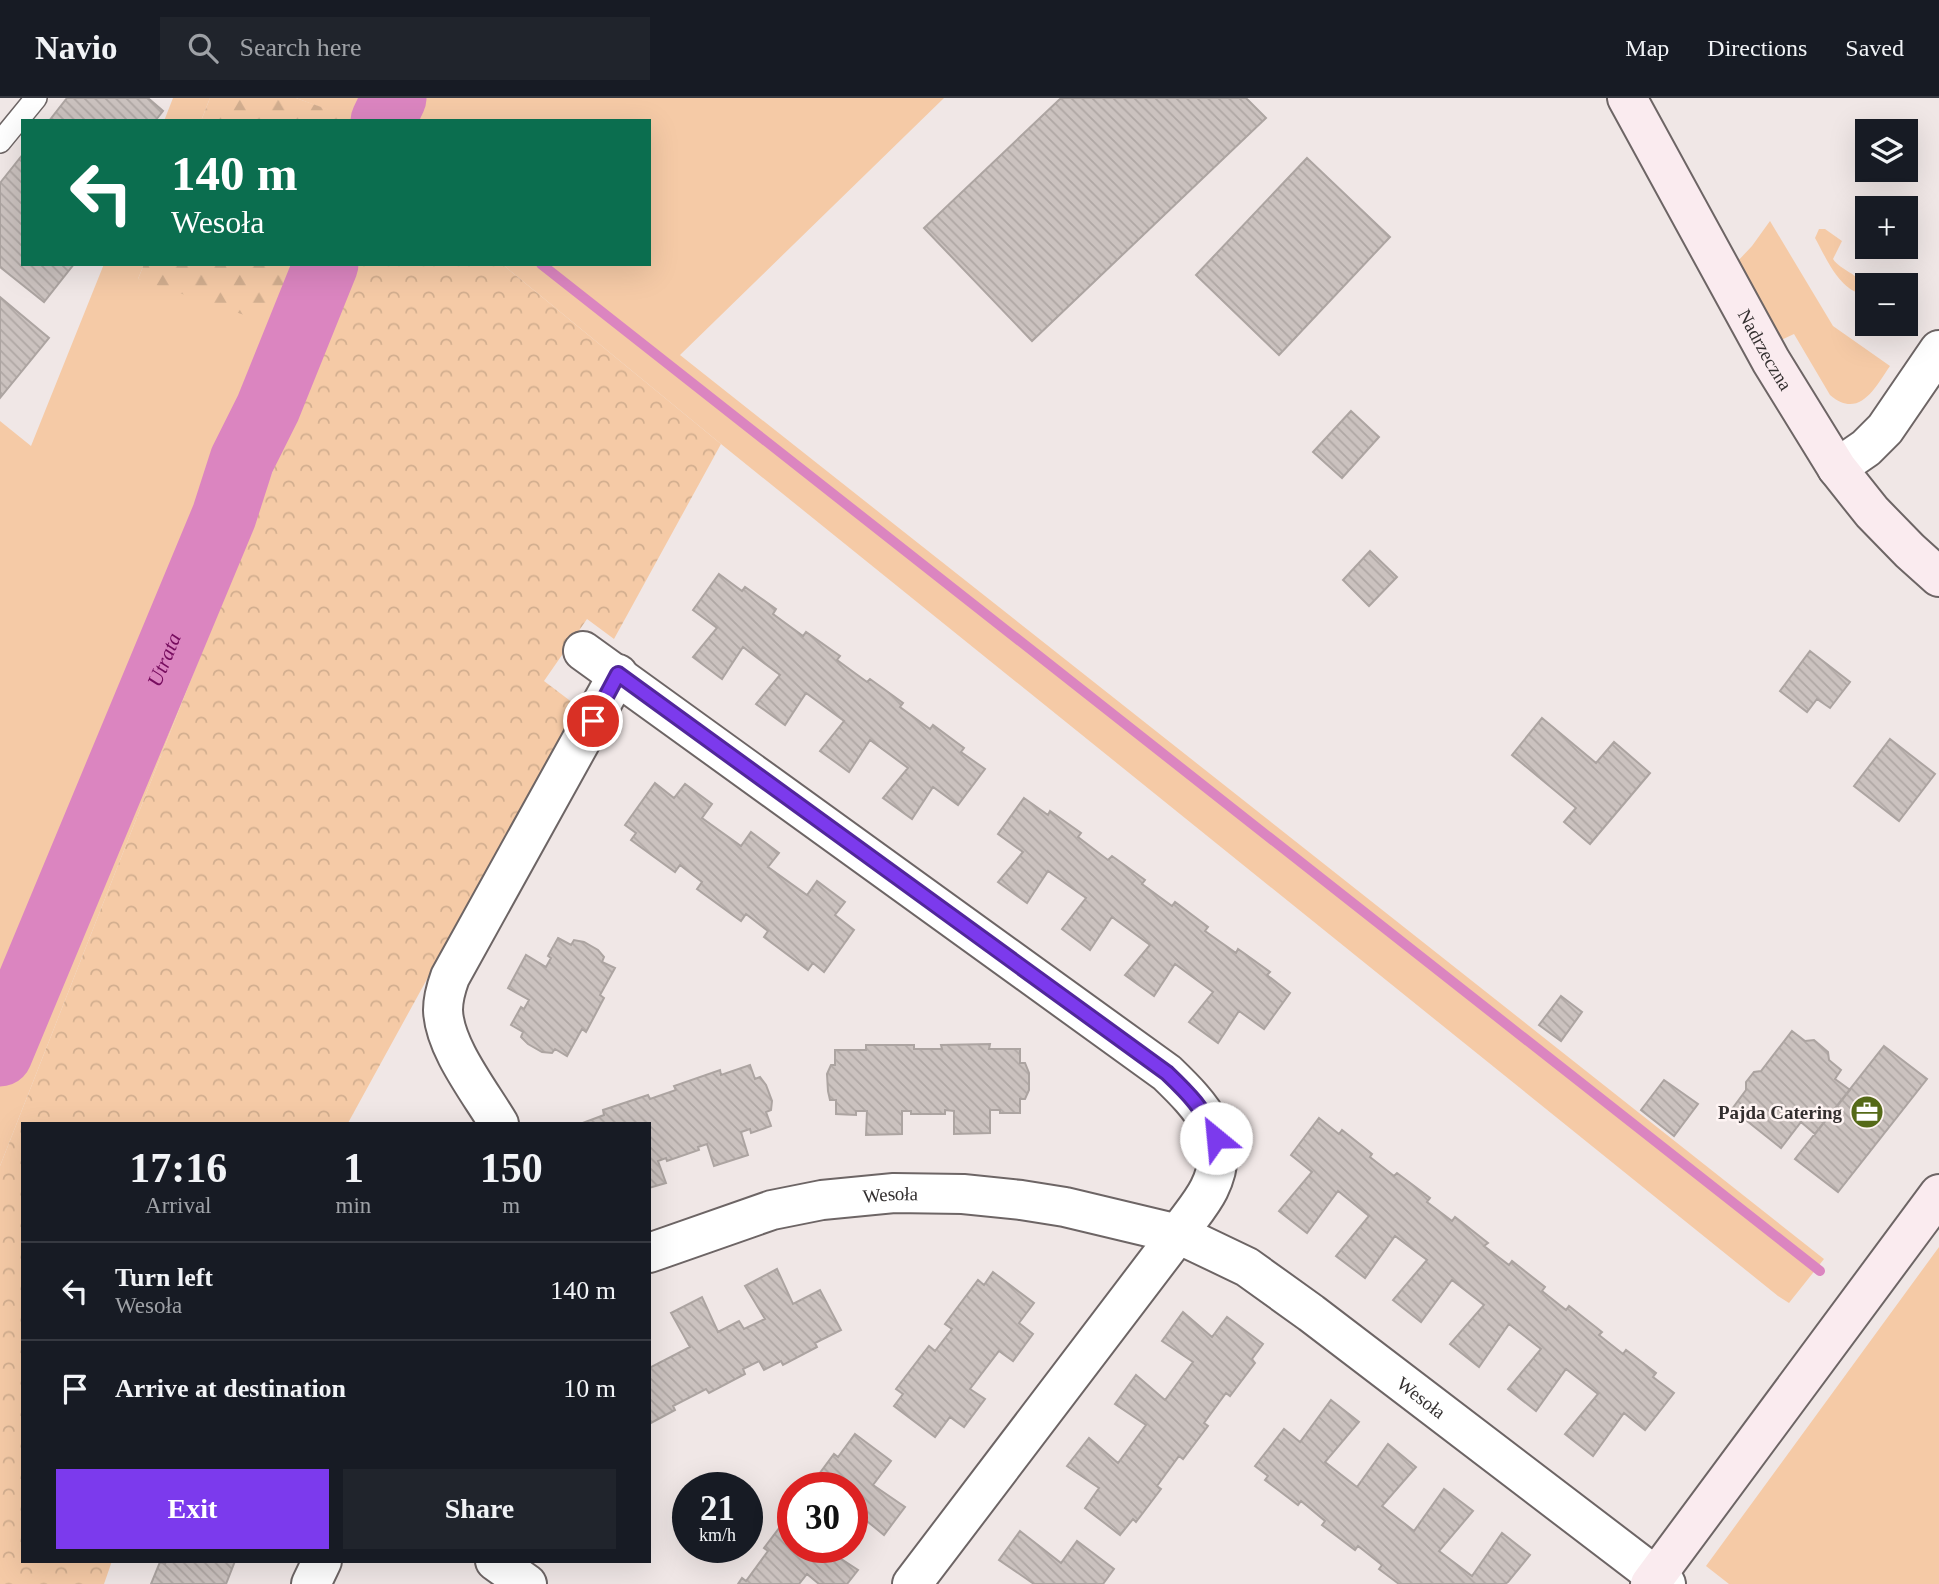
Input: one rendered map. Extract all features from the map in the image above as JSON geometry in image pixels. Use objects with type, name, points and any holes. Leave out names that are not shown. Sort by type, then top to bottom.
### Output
[{"type":"street","name":"Nadrzeczna","points":[[1627,98],[1771,360],[1837,468],[1872,512],[1939,577]]},
{"type":"street","points":[[1837,468],[1866,448],[1885,429],[1939,350]]},
{"type":"street","points":[[583,651],[1167,1073],[1195,1100],[1209,1119],[1216,1138],[1217,1163],[1209,1189],[1178,1234],[912,1584]]},
{"type":"street","points":[[498,1122],[447,1034],[443,1011],[444,996],[450,977],[618,674]]},
{"type":"street","name":"Wesoła","points":[[651,1252],[772,1210],[822,1200],[894,1193],[963,1194],[1021,1200],[1065,1207],[1178,1234],[1247,1267],[1311,1313],[1657,1581],[1939,1194]]},
{"type":"street","points":[[311,1584],[321,1563]]},
{"type":"street","points":[[498,1563],[527,1584]]},
{"type":"lane","points":[[0,142],[36,98]]},
{"type":"green space","points":[[173,98],[210,98],[202,119],[165,119]]},
{"type":"green space","points":[[210,98],[296,98],[352,118],[352,119],[202,119]]},
{"type":"green space","points":[[296,98],[944,98],[680,355],[1824,1259],[1789,1303],[721,444],[504,266],[651,266],[651,119],[352,119]]},
{"type":"green space","points":[[1770,221],[1833,326],[1890,366],[1872,391],[1858,403],[1840,402],[1830,395],[1794,334],[1779,341],[1736,263]]},
{"type":"green space","points":[[1819,229],[1825,229],[1842,241],[1833,259],[1855,276],[1855,292],[1838,278],[1815,238]]},
{"type":"green space","points":[[103,266],[143,266],[138,279],[301,298],[305,266],[353,266],[0,1166],[0,421],[31,446]]},
{"type":"green space","points":[[143,266],[305,266],[301,298],[288,330],[138,279]]},
{"type":"green space","points":[[353,266],[504,266],[721,444],[614,639],[587,619],[544,681],[577,706],[349,1122],[21,1122],[21,1563],[111,1563],[104,1584],[0,1584],[0,1166]]},
{"type":"green space","points":[[1939,1247],[1939,1584],[1729,1584],[1706,1566]]},
{"type":"building","points":[[67,98],[148,98],[163,111],[157,119],[51,119]]},
{"type":"building","points":[[1061,98],[1246,98],[1266,118],[1032,341],[924,228]]},
{"type":"building","points":[[21,157],[21,266],[72,266],[44,302],[0,267],[0,183]]},
{"type":"building","points":[[1307,158],[1390,237],[1279,355],[1196,275]]},
{"type":"building","points":[[0,297],[49,338],[0,398]]},
{"type":"building","points":[[1351,411],[1379,437],[1342,478],[1313,452]]},
{"type":"building","points":[[1370,551],[1397,577],[1369,606],[1343,580]]},
{"type":"building","points":[[719,574],[742,591],[745,587],[776,609],[773,614],[803,636],[806,632],[840,656],[837,660],[867,682],[870,679],[903,703],[900,707],[930,729],[933,725],[964,748],[961,752],[985,769],[958,805],[933,787],[912,819],[883,798],[908,768],[870,740],[849,772],[820,751],[844,721],[806,693],[785,725],[756,704],[780,675],[743,647],[722,679],[693,657],[717,628],[693,610]]},
{"type":"building","points":[[1810,651],[1850,682],[1830,708],[1817,699],[1807,712],[1780,691]]},
{"type":"building","points":[[1542,718],[1596,763],[1614,742],[1650,773],[1590,844],[1564,822],[1576,808],[1512,755]]},
{"type":"building","points":[[1890,739],[1935,774],[1899,821],[1854,786]]},
{"type":"building","points":[[655,783],[674,798],[685,784],[712,804],[702,818],[741,846],[751,832],[779,853],[768,867],[807,895],[817,881],[845,902],[835,915],[854,930],[824,972],[813,963],[808,970],[764,937],[768,931],[746,914],[741,921],[697,889],[702,882],[680,865],[675,872],[631,840],[636,833],[625,825]]},
{"type":"building","points":[[1024,798],[1048,815],[1050,811],[1081,833],[1078,837],[1108,860],[1112,856],[1145,880],[1142,884],[1172,906],[1175,902],[1208,927],[1205,931],[1236,953],[1238,949],[1270,972],[1267,975],[1290,993],[1264,1029],[1239,1011],[1218,1043],[1189,1022],[1213,992],[1175,964],[1154,996],[1125,975],[1150,945],[1112,917],[1090,950],[1062,929],[1086,898],[1048,871],[1027,903],[998,882],[1023,852],[998,834]]},
{"type":"building","points":[[558,938],[571,945],[574,940],[584,942],[598,950],[604,957],[602,962],[615,968],[600,995],[604,998],[586,1032],[582,1029],[567,1056],[555,1049],[552,1053],[542,1052],[521,1037],[523,1032],[511,1025],[521,1007],[524,1009],[529,1000],[508,988],[526,955],[546,967],[551,958],[548,956]]},
{"type":"building","points":[[1561,996],[1582,1012],[1561,1041],[1539,1025]]},
{"type":"building","points":[[1792,1031],[1805,1041],[1814,1040],[1828,1052],[1829,1060],[1841,1070],[1835,1079],[1850,1090],[1815,1134],[1801,1122],[1781,1148],[1732,1109],[1746,1090],[1746,1082],[1754,1072],[1761,1071]]},
{"type":"building","points":[[990,1044],[989,1049],[1020,1049],[1020,1063],[1025,1063],[1029,1073],[1029,1090],[1025,1099],[1020,1099],[1020,1113],[990,1110],[990,1133],[954,1134],[954,1111],[945,1110],[945,1114],[911,1114],[911,1111],[902,1111],[902,1134],[866,1135],[867,1111],[856,1111],[856,1115],[836,1114],[836,1100],[830,1100],[827,1074],[831,1065],[835,1065],[835,1050],[866,1050],[866,1045],[914,1045],[914,1049],[942,1049],[941,1045]]},
{"type":"building","name":"Pajda Catering","points":[[1884,1046],[1927,1079],[1838,1192],[1795,1159]]},
{"type":"building","points":[[750,1065],[755,1079],[760,1077],[766,1085],[772,1101],[771,1110],[766,1112],[771,1126],[751,1133],[750,1129],[741,1132],[748,1155],[714,1166],[707,1144],[698,1147],[699,1150],[667,1161],[666,1158],[658,1161],[666,1183],[651,1187],[651,1122],[585,1122],[604,1115],[603,1110],[648,1095],[650,1099],[676,1090],[674,1086],[720,1070],[721,1075]]},
{"type":"building","points":[[1664,1080],[1698,1104],[1674,1136],[1641,1110]]},
{"type":"building","points":[[1319,1118],[1339,1134],[1342,1130],[1394,1176],[1397,1173],[1430,1198],[1427,1202],[1452,1221],[1455,1217],[1488,1243],[1484,1246],[1509,1265],[1512,1261],[1545,1287],[1542,1291],[1566,1310],[1569,1306],[1602,1332],[1599,1335],[1623,1354],[1626,1350],[1656,1373],[1653,1377],[1674,1393],[1645,1430],[1624,1413],[1593,1456],[1565,1434],[1598,1394],[1566,1369],[1536,1411],[1508,1389],[1541,1349],[1509,1324],[1479,1367],[1450,1344],[1484,1305],[1452,1280],[1421,1322],[1393,1300],[1427,1260],[1395,1236],[1365,1278],[1336,1256],[1369,1216],[1338,1191],[1307,1233],[1279,1211],[1312,1172],[1291,1155]]},
{"type":"building","points":[[777,1269],[793,1304],[820,1290],[841,1330],[815,1343],[817,1347],[783,1365],[781,1361],[764,1370],[759,1361],[743,1369],[745,1374],[709,1393],[706,1389],[673,1406],[675,1410],[651,1423],[651,1367],[690,1347],[671,1313],[702,1297],[718,1332],[739,1321],[744,1329],[765,1319],[745,1286]]},
{"type":"building","points":[[993,1272],[1034,1303],[1019,1323],[1033,1334],[1013,1361],[999,1351],[970,1389],[985,1399],[964,1427],[950,1417],[935,1437],[894,1406],[903,1394],[896,1389],[929,1346],[935,1351],[952,1329],[945,1324],[978,1280],[984,1285]]},
{"type":"building","points":[[1183,1312],[1212,1337],[1227,1317],[1263,1344],[1252,1359],[1255,1363],[1230,1396],[1226,1393],[1204,1423],[1208,1426],[1183,1459],[1179,1456],[1157,1486],[1161,1489],[1136,1522],[1133,1519],[1120,1535],[1085,1508],[1099,1488],[1067,1466],[1089,1438],[1118,1463],[1146,1425],[1115,1404],[1136,1375],[1165,1400],[1193,1362],[1162,1341]]},
{"type":"building","points":[[1331,1400],[1359,1422],[1325,1462],[1357,1487],[1388,1444],[1416,1467],[1382,1506],[1414,1531],[1444,1489],[1473,1511],[1439,1551],[1472,1576],[1502,1533],[1530,1555],[1508,1582],[1399,1584],[1379,1569],[1382,1565],[1358,1546],[1355,1550],[1322,1525],[1325,1521],[1301,1501],[1298,1505],[1265,1480],[1268,1476],[1255,1466],[1284,1429],[1300,1442]]},
{"type":"building","points":[[855,1434],[891,1461],[873,1485],[905,1507],[884,1535],[868,1522],[868,1472],[821,1472],[834,1454],[838,1457]]},
{"type":"building","points":[[777,1531],[777,1563],[847,1563],[858,1570],[847,1584],[819,1584],[807,1574],[799,1584],[738,1584],[742,1578],[746,1581],[759,1563],[763,1563],[768,1551],[764,1548]]},
{"type":"building","points":[[1020,1531],[1061,1563],[1077,1541],[1114,1569],[1103,1584],[1034,1584],[999,1560]]},
{"type":"building","points":[[160,1563],[234,1563],[226,1584],[151,1584]]},
{"type":"waterway","name":"Utrata","points":[[384,119],[394,98]]},
{"type":"waterway","name":"Utrata","points":[[0,1054],[224,516],[242,460],[268,408],[325,266]]},
{"type":"waterway","points":[[544,266],[1820,1271]]},
{"type":"place","name":"Pajda Catering","points":[[1867,1112]]},
{"type":"route","points":[[593,721],[618,674],[1167,1073],[1195,1100],[1209,1119],[1216,1138]]}]
